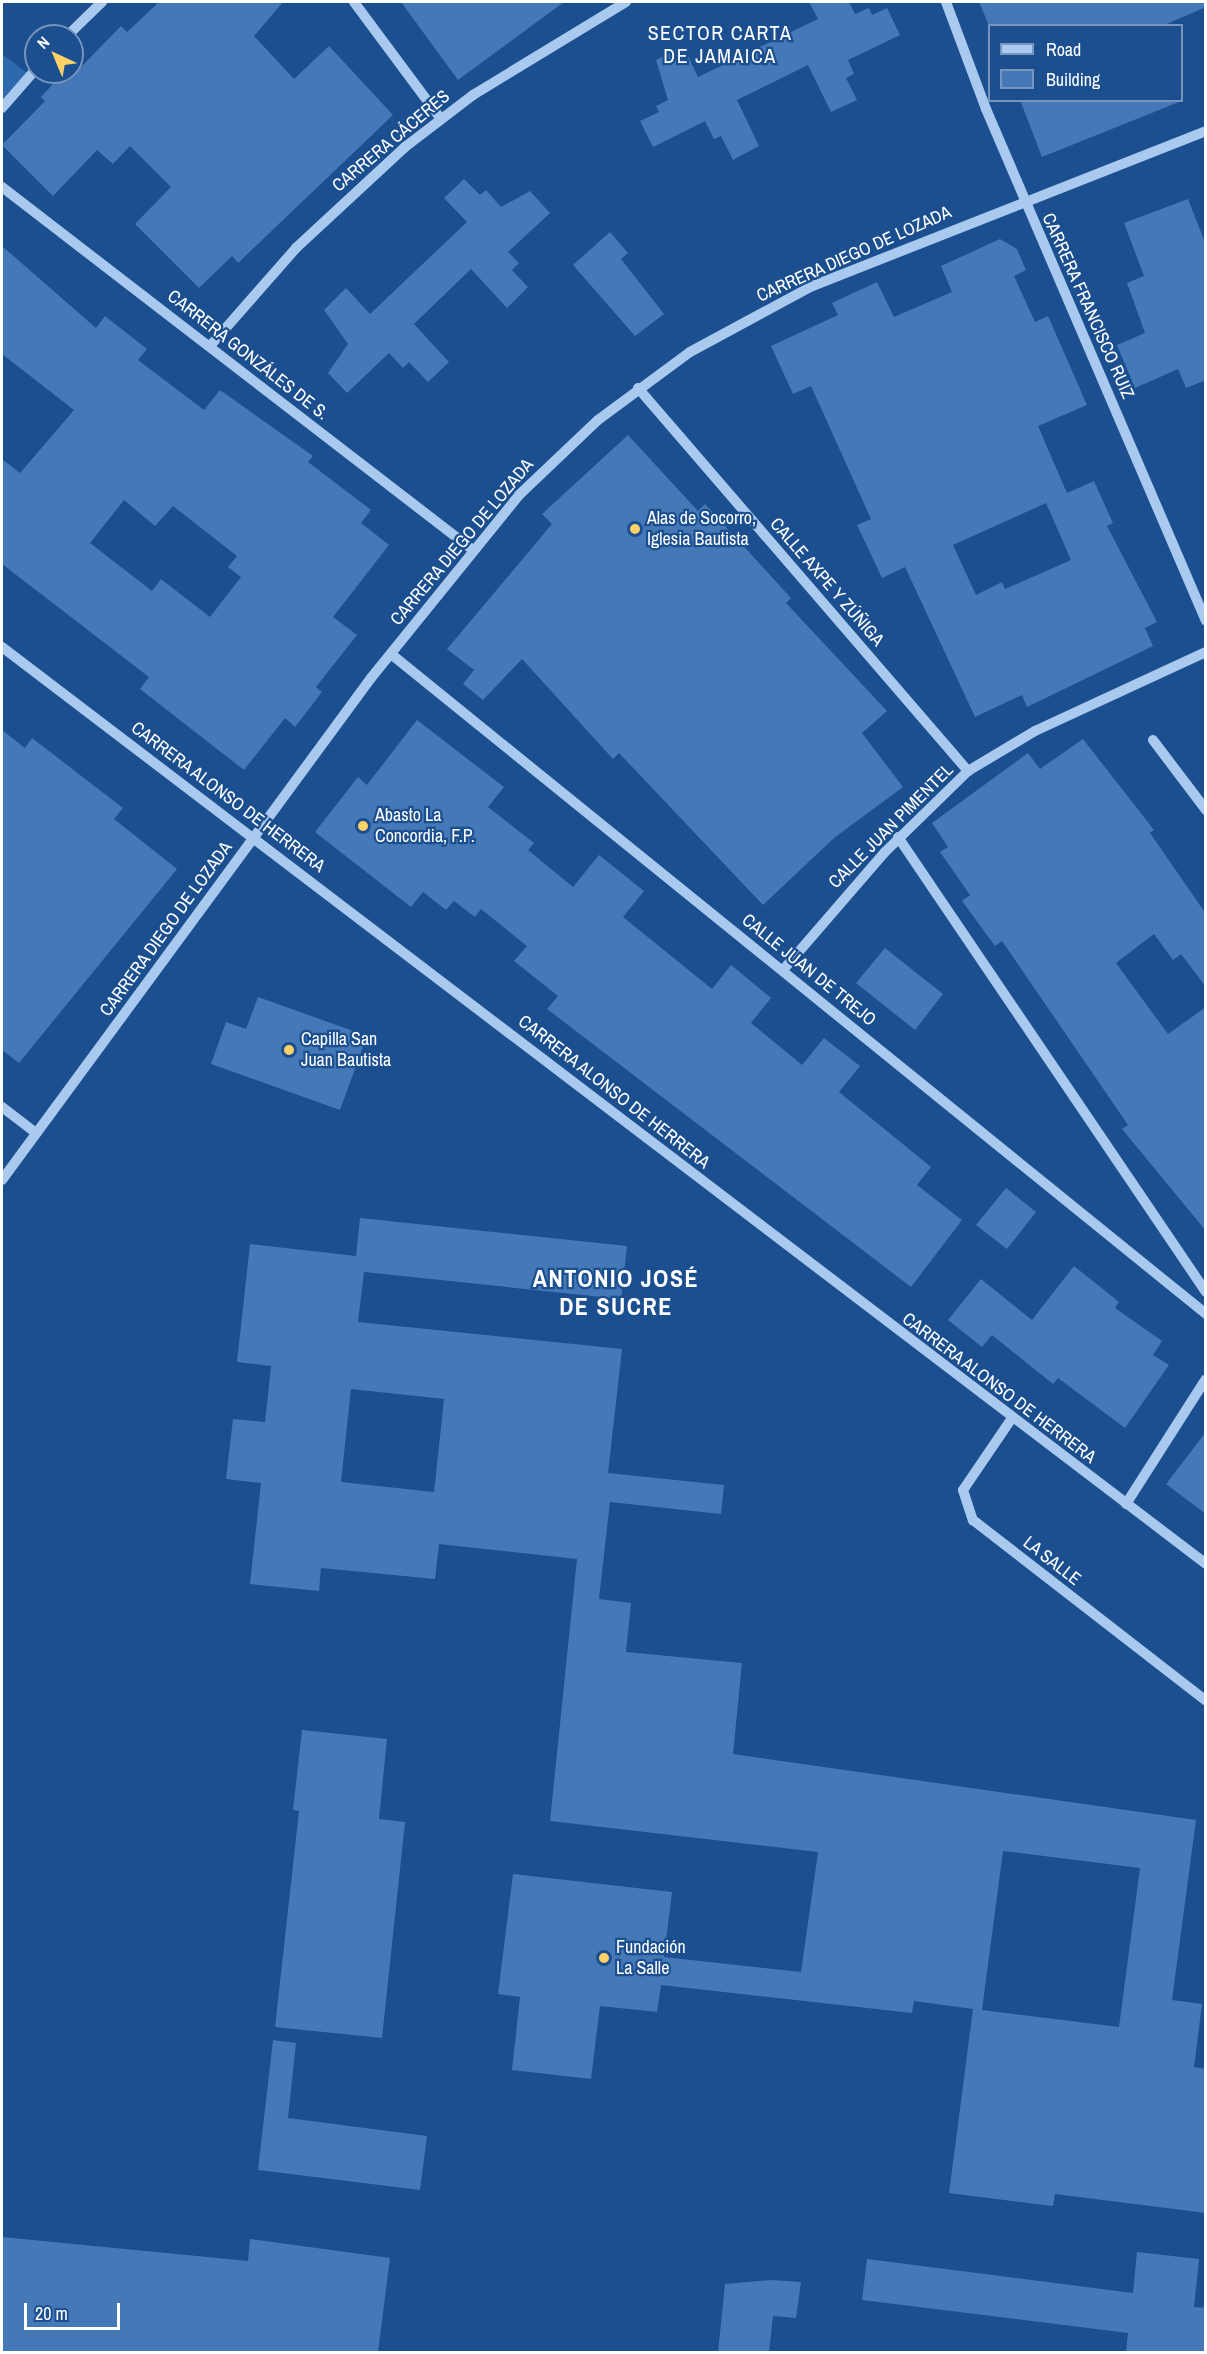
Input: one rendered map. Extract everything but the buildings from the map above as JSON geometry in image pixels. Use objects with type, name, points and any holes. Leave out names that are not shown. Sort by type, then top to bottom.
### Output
[{"type":"street","points":[[79,24],[102,2]]},
{"type":"street","points":[[354,2],[441,119]]},
{"type":"street","name":"CARRERA CÁCERES","points":[[210,346],[296,248],[441,119],[626,2]]},
{"type":"street","name":"CARRERA FRANCISCO RUIZ","points":[[946,2],[1024,200],[1206,621]]},
{"type":"street","points":[[2,108],[24,83]]},
{"type":"street","name":"CARRERA DIEGO DE LOZADA","points":[[2,1180],[253,837],[391,654],[473,550],[554,459],[638,388],[699,347],[810,287],[1024,200],[1206,131]]},
{"type":"street","name":"CARRERA GONZÁLES DE S.","points":[[2,187],[473,550]]},
{"type":"street","name":"CALLE AXPE Y ZÚÑIGA","points":[[638,388],[968,771]]},
{"type":"street","name":"CARRERA ALONSO DE HERRERA","points":[[2,647],[1206,1564]]},
{"type":"street","name":"CALLE JUAN PIMENTEL","points":[[783,970],[898,837],[968,771],[1035,731],[1206,652]]},
{"type":"street","name":"CALLE JUAN DE TREJO","points":[[391,654],[1206,1314]]},
{"type":"street","points":[[1153,740],[1206,810]]},
{"type":"street","points":[[898,837],[1206,1292]]},
{"type":"street","points":[[2,1107],[36,1133]]},
{"type":"street","points":[[1126,1504],[1206,1379]]},
{"type":"street","name":"LA SALLE","points":[[1012,1418],[963,1490],[973,1520],[1206,1701]]},
{"type":"shaded area","points":[[2,54],[24,70],[24,82],[2,108]]},
{"type":"place","name":"Alas de Socorro, Iglesia Bautista","points":[[635,529]]},
{"type":"place","name":"Abasto La Concordia, F.P.","points":[[363,826]]},
{"type":"place","name":"Capilla San Juan Bautista","points":[[289,1050]]},
{"type":"place","name":"Fundación La Salle","points":[[604,1958]]},
{"type":"district","name":"SECTOR CARTA DE JAMAICA","points":[[720,44]]},
{"type":"district","name":"ANTONIO JOSÉ DE SUCRE","points":[[616,1293]]}]
